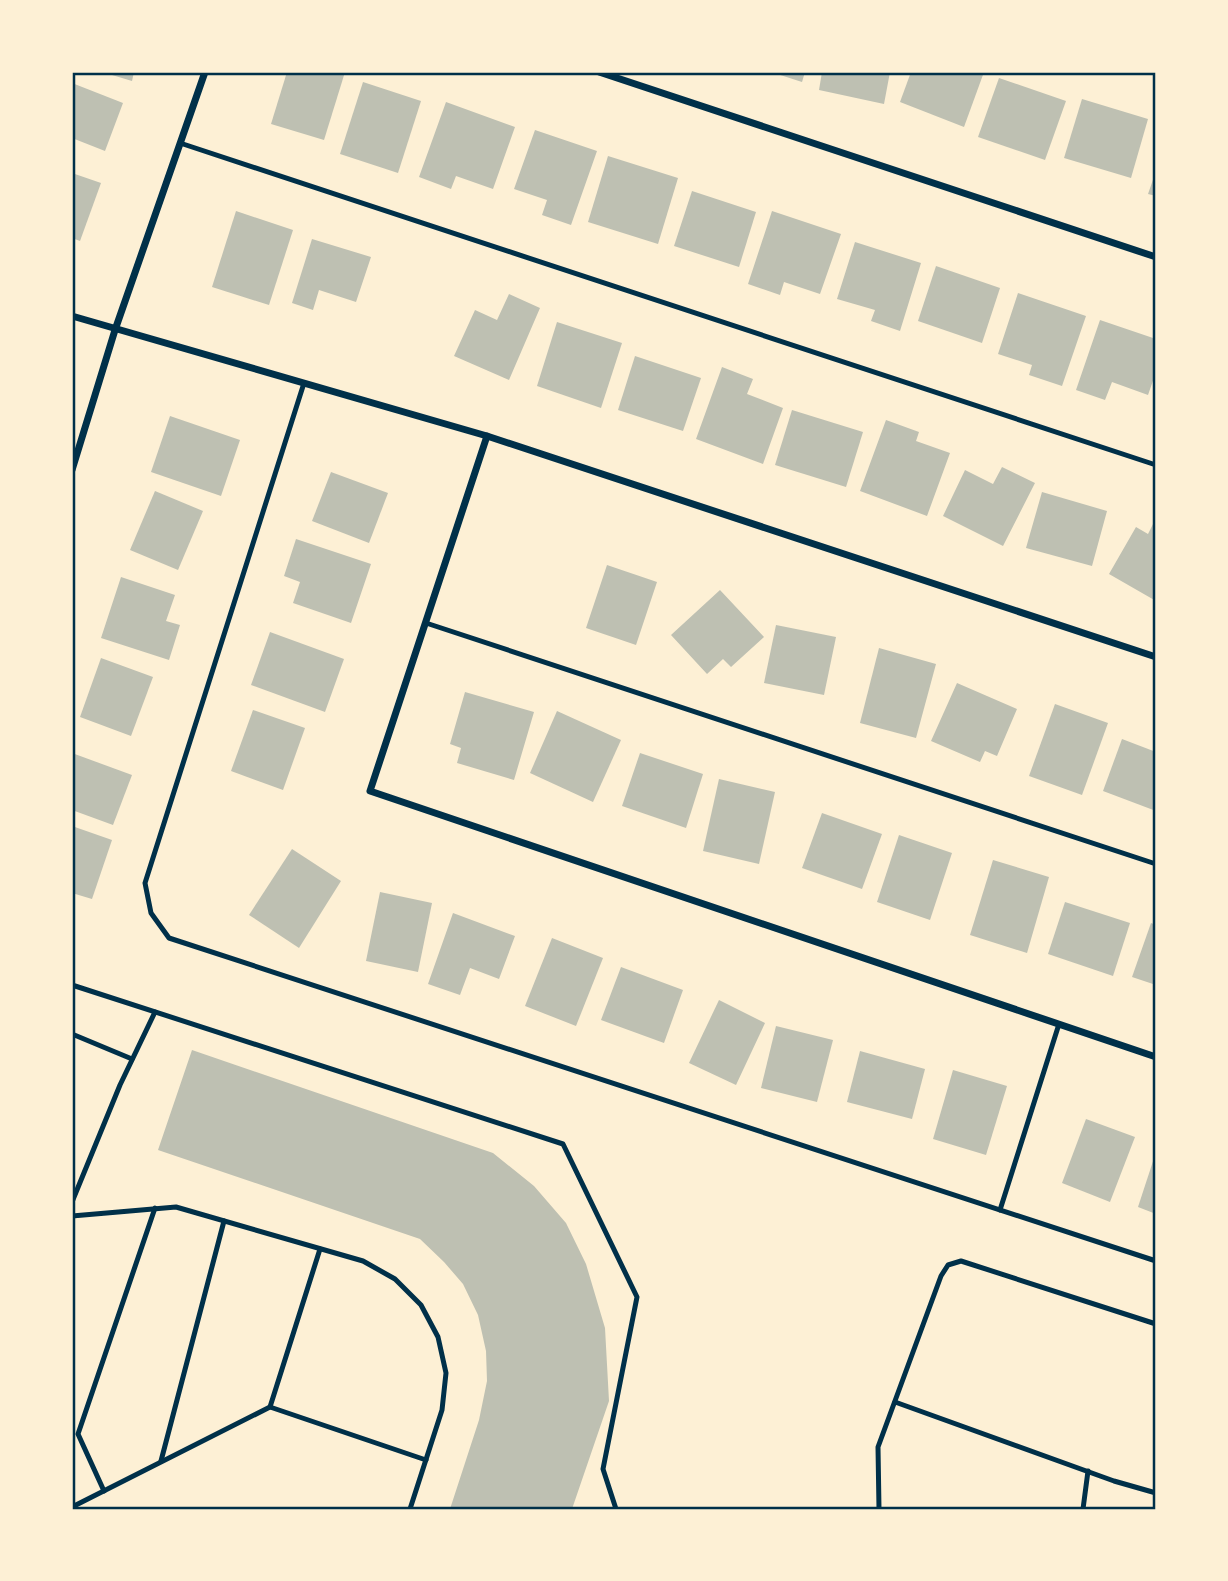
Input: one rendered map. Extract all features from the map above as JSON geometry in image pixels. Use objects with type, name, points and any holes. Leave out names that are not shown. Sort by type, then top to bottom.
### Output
[{"type":"street","points":[[72,470],[115,330],[205,72]]},
{"type":"street","points":[[599,72],[1156,257]]},
{"type":"street","points":[[72,316],[487,436],[1156,657]]},
{"type":"street","points":[[487,436],[370,791],[1156,1057]]},
{"type":"lane","points":[[180,143],[1156,465]]},
{"type":"lane","points":[[304,383],[145,883],[150,913],[169,939],[1156,1261]]},
{"type":"lane","points":[[426,623],[1156,864]]},
{"type":"lane","points":[[72,985],[563,1144],[637,1297],[603,1469],[616,1509]]},
{"type":"lane","points":[[72,1202],[132,1059],[155,1012]]},
{"type":"lane","points":[[1000,1210],[1059,1024]]},
{"type":"lane","points":[[72,1034],[132,1059]]},
{"type":"lane","points":[[72,1216],[176,1207],[363,1261],[395,1279],[421,1305],[438,1337],[446,1373],[442,1410],[410,1509]]},
{"type":"lane","points":[[104,1491],[78,1434],[155,1208]]},
{"type":"lane","points":[[161,1462],[225,1221]]},
{"type":"lane","points":[[270,1407],[320,1249]]},
{"type":"lane","points":[[880,1509],[878,1447],[941,1276],[948,1265],[961,1261],[1156,1324]]},
{"type":"lane","points":[[895,1402],[1156,1493]]},
{"type":"lane","points":[[72,1507],[270,1407],[426,1460]]},
{"type":"lane","points":[[1083,1509],[1088,1471]]},
{"type":"building","points":[[102,72],[134,72],[132,81]]},
{"type":"building","points":[[287,72],[345,72],[324,140],[271,124]]},
{"type":"building","points":[[771,72],[805,72],[802,82]]},
{"type":"building","points":[[822,72],[890,72],[884,104],[819,90]]},
{"type":"building","points":[[911,72],[984,72],[964,127],[900,102]]},
{"type":"building","points":[[999,78],[1066,101],[1045,160],[978,137]]},
{"type":"building","points":[[363,82],[421,101],[398,173],[340,154]]},
{"type":"building","points":[[72,83],[123,103],[105,151],[72,138]]},
{"type":"building","points":[[1082,99],[1148,119],[1131,178],[1064,158]]},
{"type":"building","points":[[446,102],[515,127],[493,189],[456,176],[451,189],[419,177]]},
{"type":"building","points":[[535,130],[597,151],[571,225],[542,215],[547,200],[514,189]]},
{"type":"building","points":[[608,156],[678,178],[658,244],[588,222]]},
{"type":"building","points":[[1156,171],[1156,196],[1148,194]]},
{"type":"building","points":[[72,173],[101,183],[80,241],[72,238]]},
{"type":"building","points":[[692,191],[756,212],[739,267],[674,246]]},
{"type":"building","points":[[236,211],[293,230],[269,305],[212,287]]},
{"type":"building","points":[[772,211],[841,234],[820,294],[784,282],[780,295],[748,284]]},
{"type":"building","points":[[312,239],[371,257],[356,302],[319,290],[313,310],[292,303]]},
{"type":"building","points":[[855,242],[921,263],[900,331],[871,321],[875,310],[837,299]]},
{"type":"building","points":[[936,266],[1000,288],[982,343],[918,321]]},
{"type":"building","points":[[1018,293],[1086,316],[1062,386],[1029,375],[1032,365],[998,354]]},
{"type":"building","points":[[509,294],[540,308],[509,380],[454,356],[475,310],[497,320]]},
{"type":"building","points":[[1100,320],[1156,339],[1156,372],[1148,395],[1112,382],[1105,400],[1076,390]]},
{"type":"building","points":[[557,322],[622,343],[601,408],[537,386]]},
{"type":"building","points":[[635,356],[701,378],[683,431],[618,410]]},
{"type":"building","points":[[722,367],[753,379],[747,394],[783,408],[763,464],[696,439]]},
{"type":"building","points":[[792,410],[863,432],[846,487],[775,465]]},
{"type":"building","points":[[170,416],[240,440],[221,496],[151,472]]},
{"type":"building","points":[[886,420],[919,432],[916,441],[950,453],[927,516],[860,491]]},
{"type":"building","points":[[1002,467],[1035,483],[1003,546],[943,516],[965,470],[993,484]]},
{"type":"building","points":[[331,472],[388,493],[369,543],[312,521]]},
{"type":"building","points":[[155,491],[203,511],[178,570],[130,550]]},
{"type":"building","points":[[1042,492],[1107,511],[1092,566],[1026,548]]},
{"type":"building","points":[[1156,518],[1156,601],[1109,574],[1136,527],[1148,534]]},
{"type":"building","points":[[296,539],[371,564],[351,623],[293,603],[300,582],[284,576]]},
{"type":"building","points":[[607,565],[657,582],[636,645],[586,628]]},
{"type":"building","points":[[121,577],[175,595],[166,621],[180,625],[169,660],[101,638]]},
{"type":"building","points":[[720,590],[764,637],[731,667],[723,659],[707,674],[671,635]]},
{"type":"building","points":[[776,625],[836,637],[824,695],[764,683]]},
{"type":"building","points":[[270,632],[344,659],[325,712],[251,685]]},
{"type":"building","points":[[879,648],[936,664],[916,738],[860,723]]},
{"type":"building","points":[[101,658],[153,677],[131,736],[80,717]]},
{"type":"building","points":[[957,683],[1017,709],[997,756],[985,751],[980,762],[931,741]]},
{"type":"building","points":[[465,692],[534,712],[514,780],[457,763],[461,748],[450,744]]},
{"type":"building","points":[[1055,704],[1108,723],[1082,795],[1029,776]]},
{"type":"building","points":[[253,710],[305,728],[283,790],[231,771]]},
{"type":"building","points":[[557,711],[621,740],[593,802],[530,773]]},
{"type":"building","points":[[1122,739],[1156,752],[1156,811],[1103,791]]},
{"type":"building","points":[[72,753],[132,775],[113,825],[72,810]]},
{"type":"building","points":[[640,753],[703,774],[686,828],[622,806]]},
{"type":"building","points":[[719,779],[775,792],[759,864],[703,851]]},
{"type":"building","points":[[822,813],[882,834],[862,889],[802,868]]},
{"type":"building","points":[[72,826],[112,840],[92,899],[72,893]]},
{"type":"building","points":[[899,835],[952,853],[930,920],[877,902]]},
{"type":"building","points":[[292,849],[341,881],[299,948],[249,915]]},
{"type":"building","points":[[993,860],[1049,877],[1027,953],[970,935]]},
{"type":"building","points":[[380,892],[432,903],[418,972],[366,961]]},
{"type":"building","points":[[1065,902],[1130,923],[1113,976],[1048,954]]},
{"type":"building","points":[[453,913],[515,936],[499,979],[470,968],[460,995],[428,984]]},
{"type":"building","points":[[1151,923],[1156,925],[1156,985],[1132,977]]},
{"type":"building","points":[[552,938],[603,958],[576,1026],[525,1006]]},
{"type":"building","points":[[621,967],[683,990],[664,1043],[601,1020]]},
{"type":"building","points":[[719,1000],[765,1023],[736,1085],[689,1063]]},
{"type":"building","points":[[776,1026],[833,1040],[817,1102],[761,1088]]},
{"type":"building","points":[[192,1050],[493,1153],[534,1186],[566,1223],[586,1264],[605,1328],[609,1401],[572,1509],[450,1509],[479,1420],[487,1381],[486,1351],[478,1315],[463,1284],[420,1239],[158,1150]]},
{"type":"building","points":[[860,1051],[925,1069],[912,1119],[847,1102]]},
{"type":"building","points":[[953,1070],[1007,1086],[986,1155],[933,1139]]},
{"type":"building","points":[[1086,1119],[1135,1137],[1110,1202],[1062,1183]]},
{"type":"building","points":[[1156,1152],[1156,1214],[1138,1207]]}]
